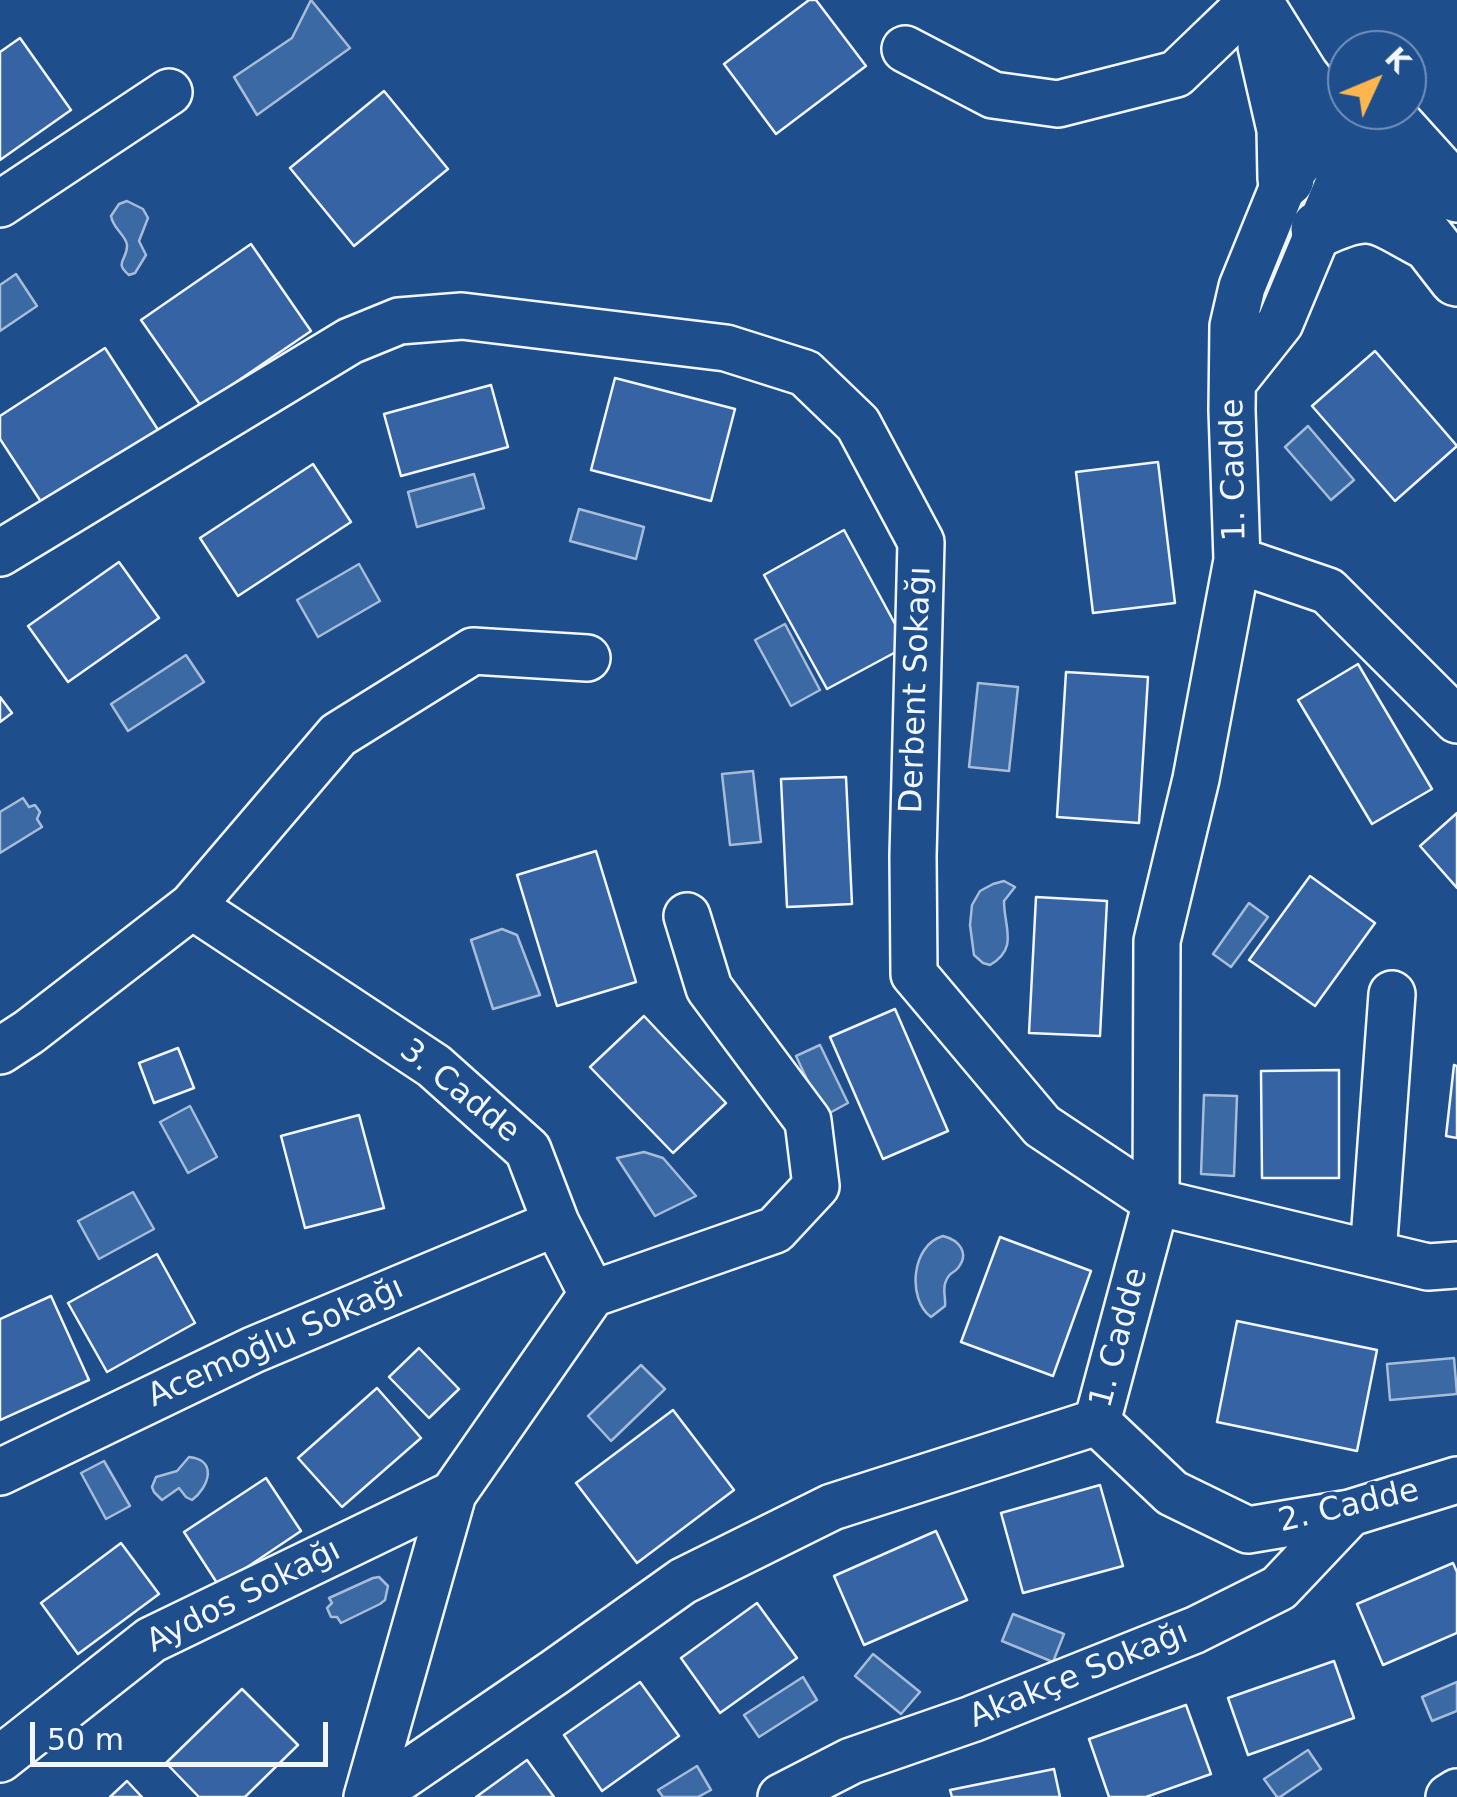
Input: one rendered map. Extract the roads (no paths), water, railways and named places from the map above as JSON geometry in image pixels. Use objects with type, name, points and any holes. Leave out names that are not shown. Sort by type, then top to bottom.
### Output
[{"type":"main road","points":[[1253,0],[1327,56]]},
{"type":"main road","points":[[1253,0],[1285,129],[1286,180]]},
{"type":"main road","points":[[1372,130],[1386,144],[1448,248]]},
{"type":"main road","points":[[1376,130],[1457,194]]},
{"type":"main road","points":[[1319,230],[1347,216],[1368,213],[1448,248]]},
{"type":"street","points":[[906,49],[993,95],[1058,104],[1176,74],[1253,0]]},
{"type":"street","points":[[0,204],[168,92]]},
{"type":"street","name":"1. Cadde","points":[[370,1797],[556,1672],[683,1580],[832,1507],[1096,1422],[1156,1202],[1158,940],[1196,779],[1237,560],[1233,326],[1242,286],[1286,180],[1314,144],[1336,130]]},
{"type":"street","points":[[1234,380],[1280,323],[1319,230],[1353,130]]},
{"type":"street","name":"Derbent Sokağı","points":[[0,553],[350,341],[399,321],[462,316],[726,348],[805,373],[858,424],[921,542],[912,856],[914,974],[1042,1126],[1156,1202],[1428,1267],[1457,1264]]},
{"type":"street","name":"1. Cadde","points":[[1237,560],[1328,591],[1457,720]]},
{"type":"street","points":[[10,1037],[192,906],[338,736],[354,725],[473,651],[587,658]]},
{"type":"street","name":"3. Cadde","points":[[192,906],[434,1066],[528,1150],[556,1223],[592,1294]]},
{"type":"street","points":[[370,1797],[453,1494],[592,1294],[775,1230],[816,1186],[808,1121],[709,988],[687,916]]},
{"type":"street","points":[[1373,1254],[1392,994]]},
{"type":"street","name":"Acemoğlu Sokağı","points":[[0,1472],[253,1350],[556,1223]]},
{"type":"street","name":"2. Cadde","points":[[1096,1422],[1172,1493],[1248,1530],[1350,1513],[1457,1480]]},
{"type":"street","name":"Aydos Sokağı","points":[[0,1758],[151,1640],[453,1494]]},
{"type":"street","name":"Akakçe Sokağı","points":[[782,1797],[851,1761],[972,1719],[1195,1630],[1279,1588],[1350,1513]]},
{"type":"street","points":[[1449,1797],[1457,1792]]},
{"type":"water","points":[[311,0],[350,48],[257,115],[234,77],[292,38]]},
{"type":"water","points":[[127,201],[143,209],[148,218],[139,241],[146,255],[135,273],[129,275],[122,264],[126,241],[111,216],[119,204]]},
{"type":"water","points":[[16,274],[37,306],[0,331],[0,285]]},
{"type":"water","points":[[1308,426],[1354,480],[1331,500],[1285,447]]},
{"type":"water","points":[[474,474],[484,508],[417,527],[408,492]]},
{"type":"water","points":[[579,509],[644,527],[636,559],[570,541]]},
{"type":"water","points":[[359,564],[380,601],[318,637],[297,600]]},
{"type":"water","points":[[785,624],[820,690],[791,706],[755,640]]},
{"type":"water","points":[[186,655],[204,682],[128,731],[111,704]]},
{"type":"water","points":[[978,683],[1018,687],[1009,771],[969,767]]},
{"type":"water","points":[[753,771],[761,842],[730,845],[722,774]]},
{"type":"water","points":[[23,798],[29,807],[35,805],[40,812],[37,819],[42,827],[0,853],[0,812]]},
{"type":"water","points":[[1004,881],[1015,887],[1004,901],[1007,944],[990,965],[974,955],[972,905],[980,891]]},
{"type":"water","points":[[1249,903],[1268,917],[1231,967],[1213,954]]},
{"type":"water","points":[[502,929],[517,935],[540,995],[493,1009],[471,940]]},
{"type":"water","points":[[820,1045],[848,1103],[824,1116],[796,1056]]},
{"type":"water","points":[[1204,1095],[1237,1096],[1234,1176],[1201,1174]]},
{"type":"water","points":[[190,1106],[217,1157],[188,1173],[160,1122]]},
{"type":"water","points":[[644,1152],[663,1158],[696,1196],[655,1216],[617,1158]]},
{"type":"water","points":[[133,1192],[154,1229],[99,1259],[78,1221]]},
{"type":"water","points":[[943,1236],[958,1244],[963,1257],[945,1284],[945,1306],[931,1317],[918,1298],[916,1273],[924,1250]]},
{"type":"water","points":[[1454,1358],[1457,1394],[1390,1400],[1387,1364]]},
{"type":"water","points":[[641,1365],[665,1389],[611,1441],[588,1416]]},
{"type":"water","points":[[189,1457],[207,1468],[203,1488],[192,1500],[179,1488],[162,1500],[152,1487],[156,1477],[177,1471]]},
{"type":"water","points":[[104,1461],[130,1506],[106,1519],[81,1473]]},
{"type":"water","points":[[379,1577],[388,1586],[385,1600],[341,1623],[337,1617],[331,1617],[327,1608],[332,1603],[329,1598]]},
{"type":"water","points":[[1013,1614],[1064,1634],[1053,1662],[1002,1641]]},
{"type":"water","points":[[873,1654],[920,1692],[901,1714],[855,1676]]},
{"type":"water","points":[[803,1677],[817,1700],[759,1737],[744,1715]]},
{"type":"water","points":[[1457,1682],[1457,1711],[1432,1721],[1422,1697]]},
{"type":"water","points":[[1308,1750],[1321,1769],[1277,1797],[1264,1779]]},
{"type":"water","points":[[697,1766],[711,1790],[698,1797],[663,1797],[658,1790]]}]
